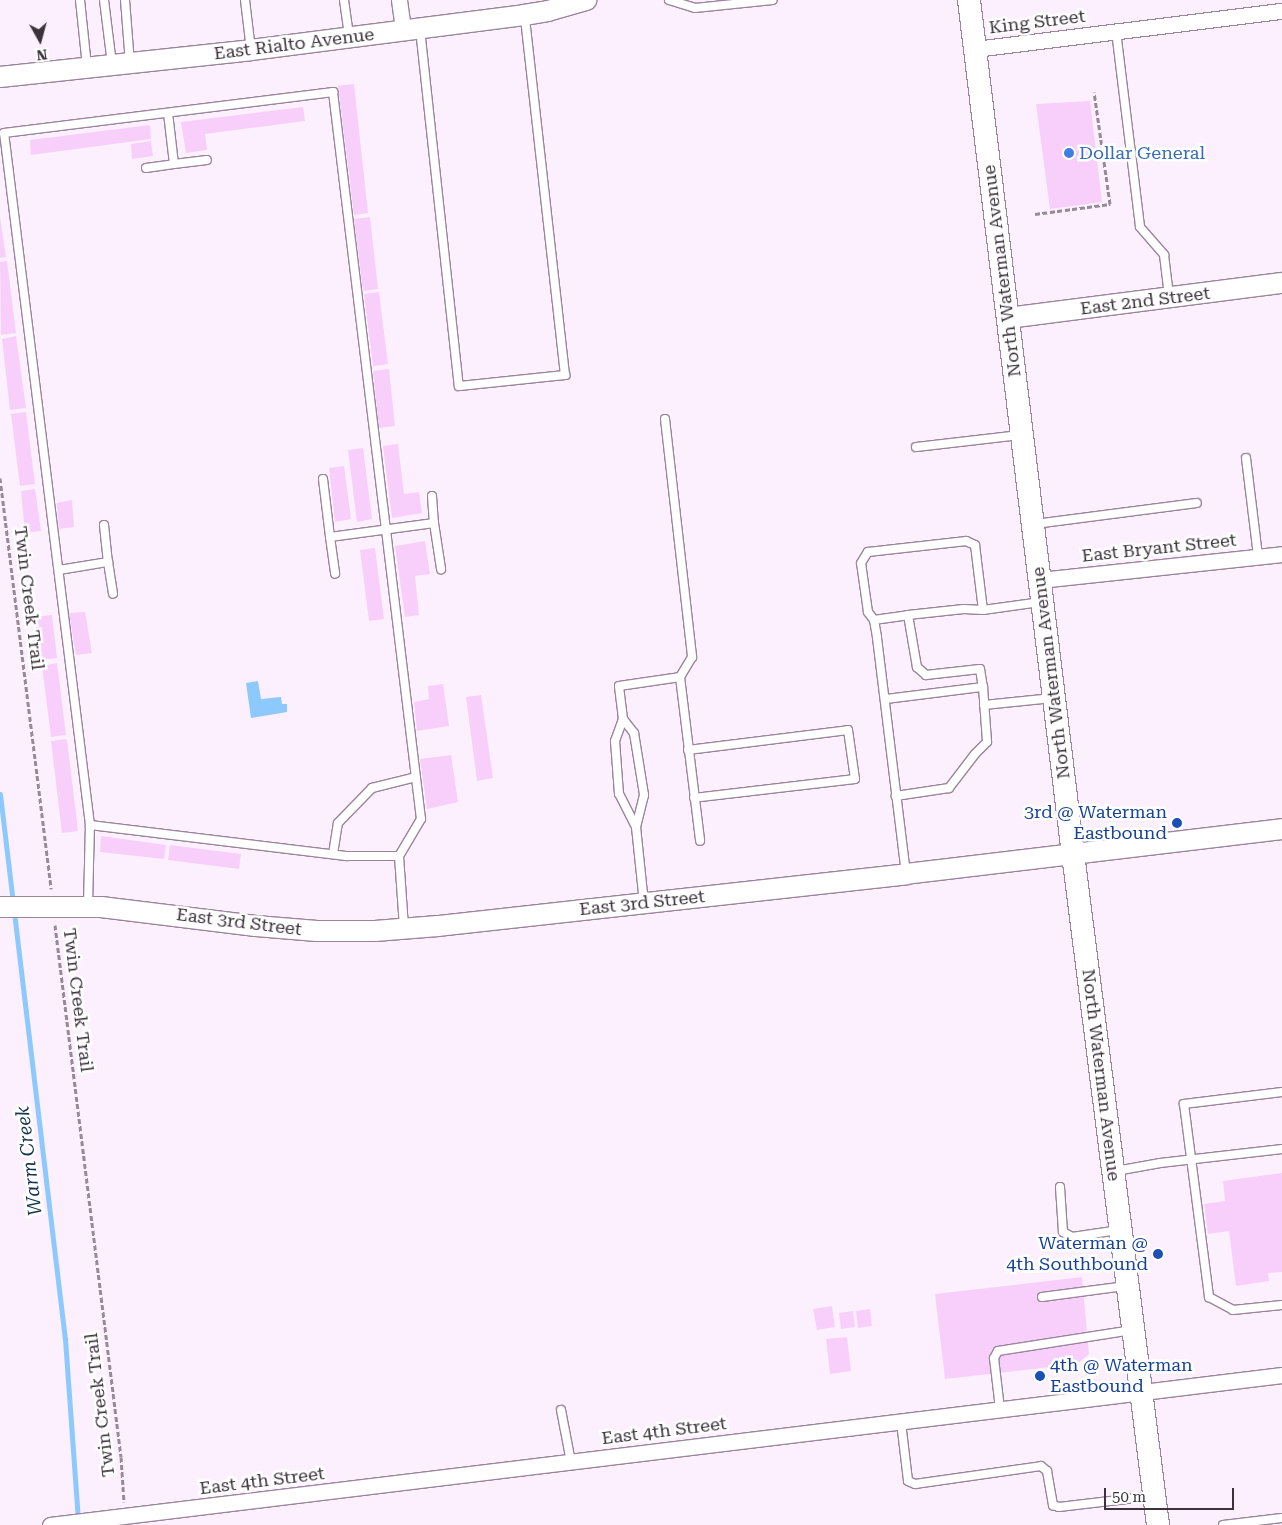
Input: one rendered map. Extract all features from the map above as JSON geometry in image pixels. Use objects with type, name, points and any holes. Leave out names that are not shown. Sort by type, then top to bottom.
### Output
[{"type":"main road","name":"North Waterman Avenue","points":[[969,0],[1073,854],[1158,1525]]},
{"type":"main road","name":"East Rialto Avenue","points":[[0,77],[251,50],[524,15],[580,1]]},
{"type":"main road","name":"East 2nd Street","points":[[1008,318],[1282,283]]},
{"type":"main road","name":"East 3rd Street","points":[[0,907],[88,907],[317,931],[404,929],[906,874],[1282,829]]},
{"type":"street","points":[[399,0],[411,29]]},
{"type":"street","name":"King Street","points":[[975,48],[1282,11]]},
{"type":"street","name":"East Bryant Street","points":[[1041,591],[1258,556],[1282,554]]},
{"type":"street","name":"East 4th Street","points":[[50,1525],[1282,1375]]},
{"type":"lane","points":[[80,0],[87,67]]},
{"type":"lane","points":[[104,0],[121,64]]},
{"type":"lane","points":[[121,64],[125,0]]},
{"type":"lane","points":[[245,0],[251,50]]},
{"type":"lane","points":[[344,0],[349,37]]},
{"type":"lane","points":[[669,0],[695,8],[773,0]]},
{"type":"lane","points":[[411,29],[459,386],[565,375],[524,15]]},
{"type":"lane","points":[[1116,31],[1140,227],[1164,255],[1169,298]]},
{"type":"lane","points":[[88,907],[90,825],[4,133],[333,92],[421,819],[399,856],[404,929]]},
{"type":"lane","points":[[168,113],[174,164]]},
{"type":"lane","points":[[146,168],[207,160]]},
{"type":"lane","points":[[665,419],[692,657],[680,677],[700,841]]},
{"type":"lane","points":[[916,446],[1022,435]]},
{"type":"lane","points":[[1246,458],[1258,556]]},
{"type":"lane","points":[[323,479],[334,574]]},
{"type":"lane","points":[[432,496],[441,569]]},
{"type":"lane","points":[[1033,524],[1197,503]]},
{"type":"lane","points":[[330,537],[434,524]]},
{"type":"lane","points":[[104,525],[113,594]]},
{"type":"lane","points":[[906,874],[886,700],[874,620],[868,612],[861,563],[868,552],[966,541],[975,545],[983,610]]},
{"type":"lane","points":[[59,570],[108,562]]},
{"type":"lane","points":[[874,620],[964,609],[983,610],[1041,591]]},
{"type":"lane","points":[[896,796],[949,788],[975,754],[987,742],[980,669],[926,675],[917,667],[908,615]]},
{"type":"lane","points":[[636,827],[619,794],[614,741],[622,719],[620,686],[680,677]]},
{"type":"lane","points":[[886,700],[983,687]]},
{"type":"lane","points":[[984,705],[1054,698]]},
{"type":"lane","points":[[622,719],[634,733],[644,795],[636,827],[644,903]]},
{"type":"lane","points":[[688,750],[848,730],[855,779],[694,798]]},
{"type":"lane","points":[[333,854],[338,823],[372,788],[416,777]]},
{"type":"lane","points":[[90,825],[333,854],[399,856]]},
{"type":"lane","points":[[1282,1092],[1184,1104],[1208,1297],[1233,1310],[1282,1305]]},
{"type":"lane","points":[[1114,1171],[1282,1149]]},
{"type":"lane","points":[[1060,1187],[1063,1232],[1072,1237],[1121,1230]]},
{"type":"lane","points":[[1042,1296],[1128,1286]]},
{"type":"lane","points":[[1000,1410],[994,1358],[998,1350],[1134,1330]]},
{"type":"lane","points":[[562,1410],[571,1462]]},
{"type":"lane","points":[[901,1422],[908,1481],[915,1484],[1041,1466],[1047,1471],[1053,1505],[1059,1507],[1154,1496]]},
{"type":"lane","points":[[1223,1525],[1282,1518]]},
{"type":"path","points":[[1035,214],[1110,204],[1094,92]]},
{"type":"path","name":"Twin Creek Trail","points":[[0,478],[46,906],[121,1457],[125,1517]]},
{"type":"water","points":[[258,681],[261,699],[281,697],[282,704],[287,704],[287,712],[251,718],[246,683]]},
{"type":"building","points":[[354,84],[368,213],[354,215],[338,86]]},
{"type":"building","name":"Dollar General","points":[[1090,101],[1102,202],[1050,209],[1036,104]]},
{"type":"building","points":[[303,107],[305,121],[205,134],[207,150],[186,153],[181,122]]},
{"type":"building","points":[[150,125],[151,139],[31,155],[30,140]]},
{"type":"building","points":[[151,141],[153,156],[132,159],[131,144]]},
{"type":"building","points":[[0,217],[6,257],[0,258]]},
{"type":"building","points":[[370,217],[378,289],[363,291],[354,219]]},
{"type":"building","points":[[7,261],[16,333],[1,335],[0,262]]},
{"type":"building","points":[[379,292],[388,364],[373,366],[364,294]]},
{"type":"building","points":[[16,336],[26,408],[10,410],[2,339]]},
{"type":"building","points":[[389,369],[395,426],[379,428],[373,371]]},
{"type":"building","points":[[26,412],[35,484],[20,486],[11,414]]},
{"type":"building","points":[[398,444],[404,494],[419,492],[422,513],[392,518],[383,446]]},
{"type":"building","points":[[363,448],[372,519],[357,522],[348,450]]},
{"type":"building","points":[[344,466],[351,519],[335,522],[329,468]]},
{"type":"building","points":[[35,489],[41,531],[25,533],[21,491]]},
{"type":"building","points":[[72,500],[74,527],[59,529],[57,503]]},
{"type":"building","points":[[425,541],[430,574],[415,576],[419,615],[405,617],[395,546]]},
{"type":"building","points":[[375,548],[384,619],[369,621],[360,550]]},
{"type":"building","points":[[85,612],[92,653],[76,655],[69,613]]},
{"type":"building","points":[[52,615],[57,658],[41,660],[35,617]]},
{"type":"building","points":[[57,663],[66,735],[51,737],[42,666]]},
{"type":"building","points":[[443,684],[449,726],[417,731],[414,702],[429,699],[428,686]]},
{"type":"building","points":[[481,695],[493,778],[477,781],[466,697]]},
{"type":"building","points":[[67,739],[78,831],[62,833],[51,741]]},
{"type":"building","points":[[451,755],[458,802],[427,809],[420,759]]},
{"type":"building","points":[[101,836],[166,845],[164,859],[100,852]]},
{"type":"building","points":[[170,845],[241,854],[239,869],[168,860]]},
{"type":"building","points":[[1282,1173],[1282,1272],[1268,1273],[1269,1281],[1236,1286],[1229,1231],[1208,1234],[1204,1204],[1225,1201],[1223,1181]]},
{"type":"building","points":[[1082,1277],[1089,1354],[1077,1364],[945,1379],[935,1294]]},
{"type":"building","points":[[832,1306],[835,1327],[817,1330],[813,1309]]},
{"type":"building","points":[[870,1309],[872,1326],[858,1328],[856,1311]]},
{"type":"building","points":[[853,1311],[855,1327],[841,1329],[839,1313]]},
{"type":"building","points":[[847,1337],[851,1371],[830,1374],[826,1339]]},
{"type":"waterway","name":"Warm Creek","points":[[0,794],[13,903]]},
{"type":"waterway","name":"Warm Creek","points":[[14,912],[65,1339],[78,1520]]},
{"type":"place","name":"Dollar General","points":[[1069,153]]},
{"type":"place","name":"3rd @ Waterman Eastbound","points":[[1177,823]]},
{"type":"place","name":"Waterman @ 4th Southbound","points":[[1158,1254]]},
{"type":"place","name":"4th @ Waterman Eastbound","points":[[1040,1376]]}]
